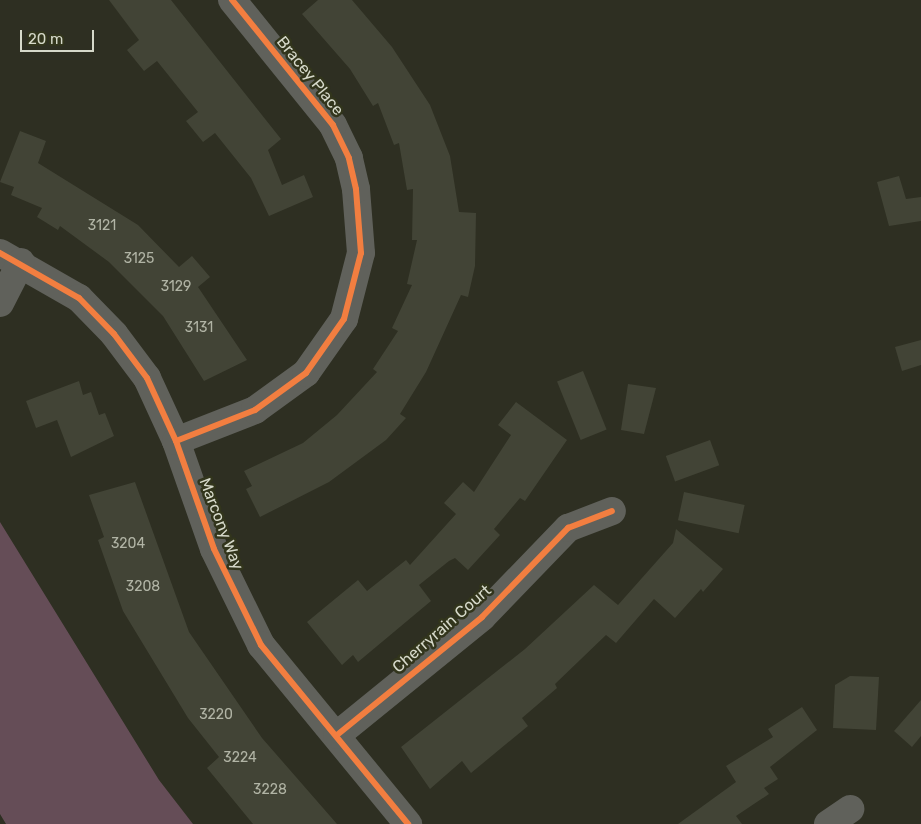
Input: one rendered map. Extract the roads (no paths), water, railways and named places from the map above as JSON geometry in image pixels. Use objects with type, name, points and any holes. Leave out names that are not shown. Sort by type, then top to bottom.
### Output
[{"type":"street","name":"Bracey Place","points":[[176,441],[255,410],[306,373],[344,319],[361,253],[356,189],[349,158],[333,125],[232,0]]},
{"type":"street","name":"Marcony Way","points":[[11,258],[78,298],[114,334],[147,378],[176,441],[214,549],[242,611],[261,645],[408,824]]},
{"type":"street","points":[[0,303],[11,258]]},
{"type":"street","name":"Cherryrain Court","points":[[337,736],[482,617],[568,528],[612,511]]},
{"type":"street","points":[[828,824],[850,809]]}]
